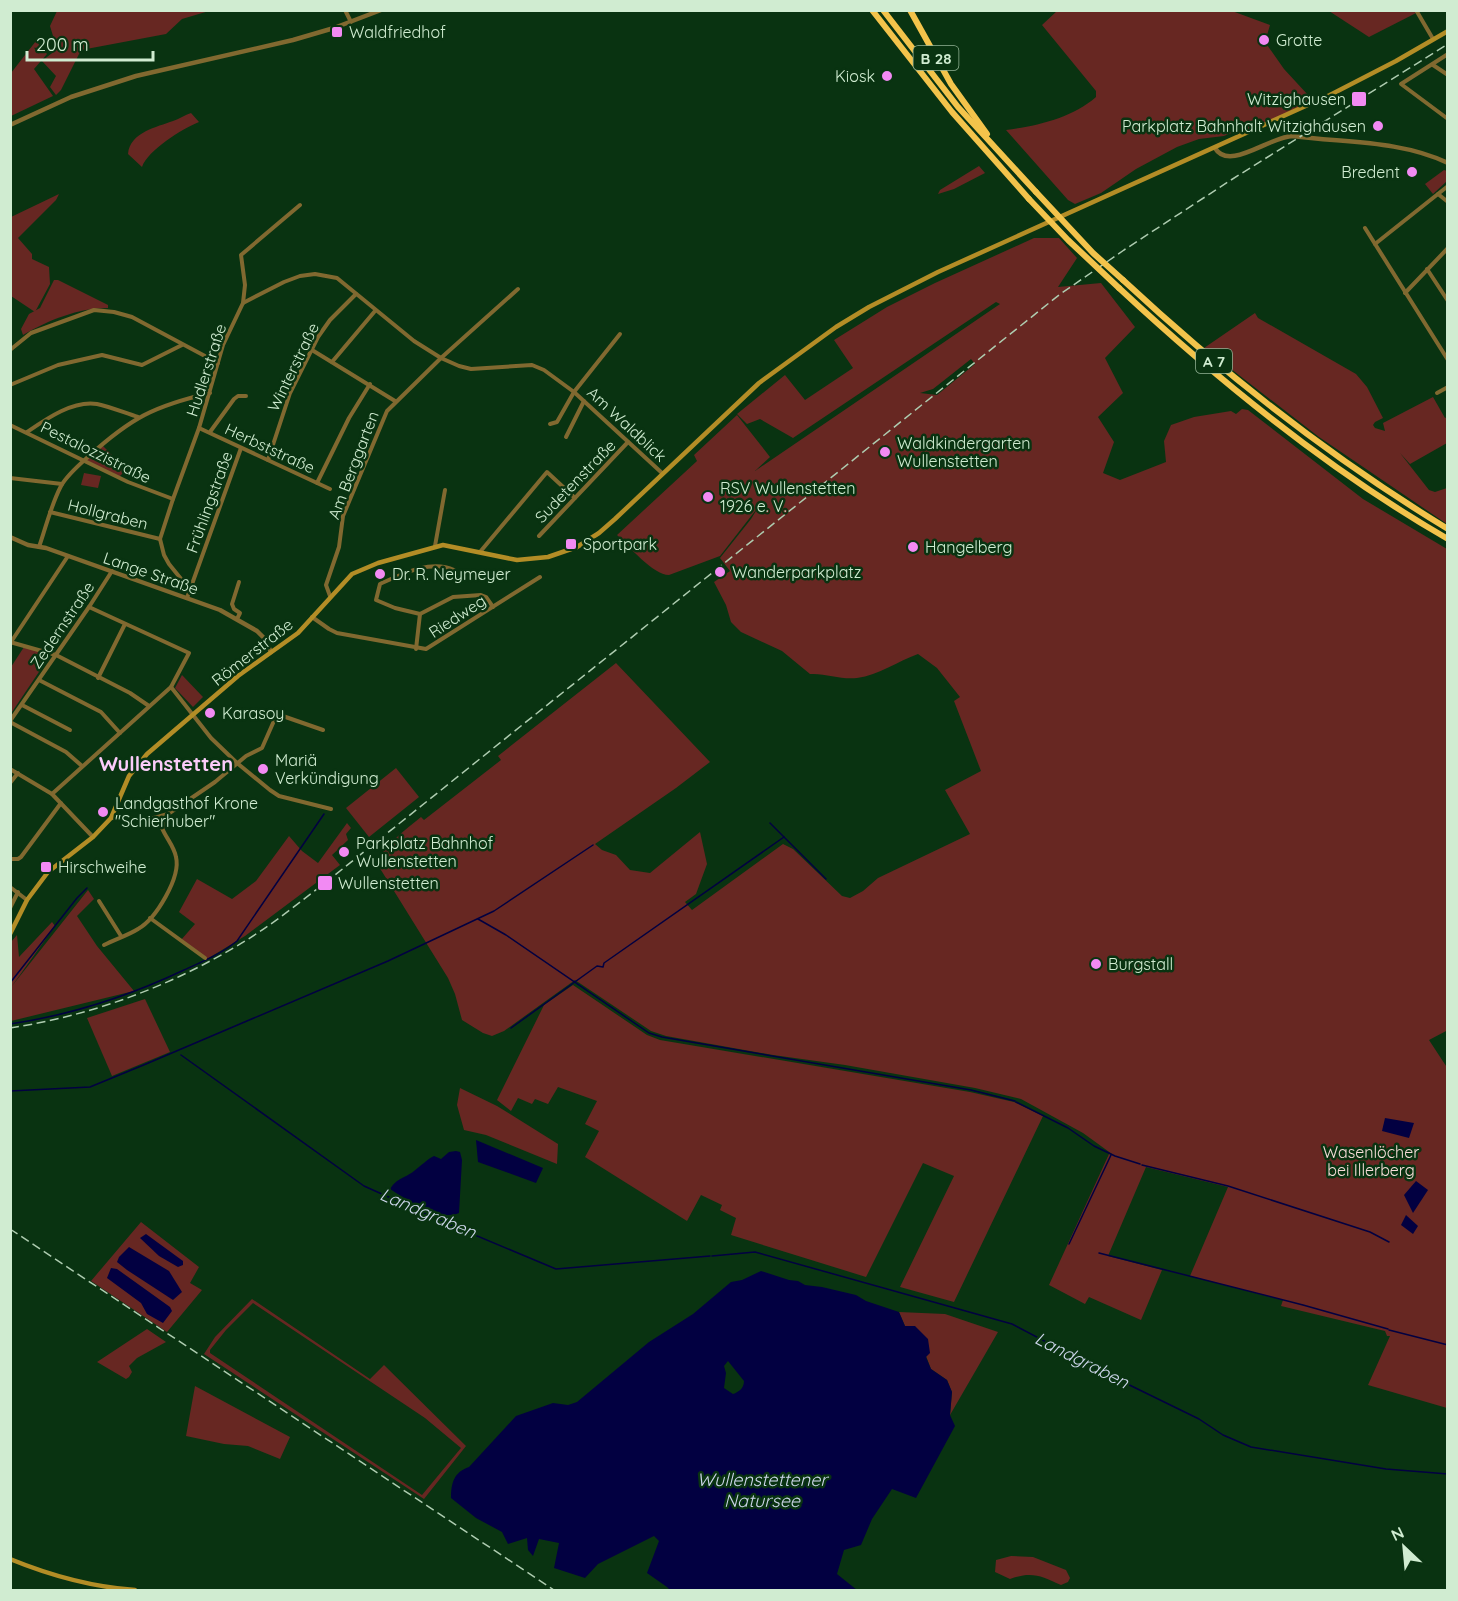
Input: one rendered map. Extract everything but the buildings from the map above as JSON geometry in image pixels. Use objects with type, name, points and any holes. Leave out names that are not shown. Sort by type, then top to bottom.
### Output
[{"type":"highway","name":"A 7","points":[[872,10],[952,112],[1029,199],[1119,288],[1218,375],[1305,443],[1400,509],[1448,538]]},
{"type":"highway","name":"A 7","points":[[883,10],[951,98],[1009,164],[1123,280],[1216,362],[1309,435],[1448,529]]},
{"type":"highway","name":"B 28","points":[[909,10],[951,84],[1009,164]]},
{"type":"main road","name":"Römerstraße","points":[[10,934],[27,900],[48,872],[93,837],[111,819],[118,806],[124,785],[135,767],[147,754],[242,672],[298,633],[330,596],[360,569],[435,546],[453,545],[517,560],[548,557],[577,548],[599,533],[695,442],[779,367],[869,307],[938,272],[1330,95],[1448,30]]},
{"type":"main road","points":[[10,1560],[50,1574],[93,1584],[135,1590]]},
{"type":"street","points":[[345,10],[351,22]]},
{"type":"street","points":[[10,125],[71,97],[136,76],[293,40],[381,10]]},
{"type":"street","points":[[1416,10],[1434,39]]},
{"type":"street","points":[[1448,54],[1401,84],[1448,118]]},
{"type":"street","points":[[1433,65],[1448,75]]},
{"type":"street","points":[[1215,148],[1222,155],[1234,158],[1275,139],[1293,136],[1402,148],[1424,153],[1448,164]]},
{"type":"street","points":[[1375,244],[1448,186]]},
{"type":"street","points":[[1438,194],[1448,202]]},
{"type":"street","points":[[243,303],[245,285],[241,255],[300,205]]},
{"type":"street","points":[[1365,228],[1448,360]]},
{"type":"street","points":[[1405,293],[1448,248]]},
{"type":"street","points":[[1427,269],[1448,301]]},
{"type":"street","points":[[243,303],[300,276],[315,274],[337,278],[375,311],[414,341],[441,358]]},
{"type":"street","name":"Am Berggarten","points":[[330,596],[326,585],[339,547],[343,516],[379,425],[387,411],[441,358],[518,289]]},
{"type":"street","name":"Winterstraße","points":[[268,460],[290,393],[312,350],[330,320],[356,294]]},
{"type":"street","name":"Hudlerstraße","points":[[160,539],[172,499],[199,428],[218,363],[231,327],[243,303]]},
{"type":"street","points":[[10,350],[31,333],[94,310],[132,317],[218,363]]},
{"type":"street","points":[[332,362],[375,311]]},
{"type":"street","name":"Am Waldblick","points":[[550,424],[557,422],[574,392],[620,334]]},
{"type":"street","points":[[10,385],[58,365],[102,355],[142,365],[182,345]]},
{"type":"street","points":[[312,350],[395,401]]},
{"type":"street","name":"Am Waldblick","points":[[441,358],[471,369],[532,365],[543,370],[574,392],[662,473]]},
{"type":"street","points":[[317,483],[349,418],[370,384]]},
{"type":"street","points":[[1437,393],[1448,387]]},
{"type":"street","points":[[39,547],[62,484],[84,460],[114,433],[138,417],[175,401],[210,393]]},
{"type":"street","points":[[210,432],[234,399],[238,396],[246,396]]},
{"type":"street","points":[[566,437],[584,401]]},
{"type":"street","points":[[26,432],[73,406],[84,404],[96,404],[138,417]]},
{"type":"street","name":"Pestalozzistraße","points":[[10,425],[146,490],[172,499]]},
{"type":"street","name":"Herbststraße","points":[[199,428],[330,489]]},
{"type":"street","name":"Sudetenstraße","points":[[538,536],[628,442]]},
{"type":"street","name":"Frühlingstraße","points":[[187,598],[241,448]]},
{"type":"street","points":[[480,552],[547,472],[575,498]]},
{"type":"street","points":[[10,478],[62,484]]},
{"type":"street","points":[[435,546],[445,490]]},
{"type":"street","name":"Hollgraben","points":[[50,512],[160,539]]},
{"type":"street","name":"Lange Straße","points":[[10,537],[220,610],[260,633],[271,652]]},
{"type":"street","points":[[160,539],[169,564],[190,590]]},
{"type":"street","points":[[68,556],[11,642],[56,655],[130,693],[149,706]]},
{"type":"street","points":[[454,570],[444,565],[425,567],[397,576],[380,584],[376,600],[379,603],[420,614],[453,597],[481,595],[486,597],[493,607]]},
{"type":"street","name":"Zedernstraße","points":[[10,721],[112,571]]},
{"type":"street","name":"Riedweg","points":[[312,617],[337,633],[426,649],[540,577]]},
{"type":"street","points":[[237,619],[240,613],[234,609],[232,604],[239,582]]},
{"type":"street","points":[[52,794],[171,687],[189,653],[89,608]]},
{"type":"street","points":[[417,649],[420,614]]},
{"type":"street","points":[[98,678],[125,624]]},
{"type":"street","points":[[39,680],[100,712],[120,733]]},
{"type":"street","points":[[171,687],[192,715],[237,763],[279,796],[331,809]]},
{"type":"street","points":[[22,705],[70,730]]},
{"type":"street","points":[[111,819],[150,819],[168,814],[215,782],[237,763],[262,748],[277,714],[323,730]]},
{"type":"street","points":[[10,721],[66,752],[82,766]]},
{"type":"street","points":[[10,769],[52,794],[93,837]]},
{"type":"street","points":[[10,783],[18,773]]},
{"type":"street","points":[[10,859],[18,860],[21,857],[61,803]]},
{"type":"street","points":[[104,945],[139,929],[150,918],[169,889],[177,869],[175,850],[162,828],[168,814]]},
{"type":"street","points":[[10,887],[27,900]]},
{"type":"street","points":[[10,908],[18,892]]},
{"type":"street","points":[[99,901],[121,936]]},
{"type":"street","points":[[150,918],[205,958]]},
{"type":"green space","points":[[57,10],[209,11],[182,19],[166,34],[81,50],[61,90],[56,95],[50,87],[56,76],[42,61],[57,49],[50,26]]},
{"type":"green space","points":[[1057,11],[1232,11],[1270,25],[1265,42],[1312,103],[1244,135],[1236,131],[1224,136],[1199,139],[1177,147],[1136,169],[1101,193],[1075,204],[1068,200],[1006,130],[1065,116],[1096,97],[1096,91],[1042,25]]},
{"type":"green space","points":[[1329,11],[1420,11],[1369,37]]},
{"type":"green space","points":[[36,41],[47,54],[34,69],[53,96],[11,116],[11,73]]},
{"type":"green space","points":[[191,113],[199,122],[158,147],[145,160],[142,167],[128,154],[134,140],[139,135]]},
{"type":"green space","points":[[979,166],[985,173],[954,189],[938,194],[940,190]]},
{"type":"green space","points":[[1444,170],[1447,171],[1447,181],[1433,194],[1425,184]]},
{"type":"green space","points":[[59,194],[56,200],[18,238],[32,254],[32,259],[49,267],[50,284],[35,312],[11,296],[11,217]]},
{"type":"green space","name":"Wasenlöcher bei Illerberg","points":[[1034,238],[1059,238],[1077,258],[1058,287],[1101,283],[1135,327],[1105,358],[1123,393],[1098,417],[1114,442],[1103,473],[1120,480],[1166,462],[1164,441],[1171,425],[1194,417],[1231,411],[1236,414],[1242,409],[1248,410],[1363,499],[1447,549],[1448,1030],[1429,1040],[1448,1069],[1447,1408],[1368,1385],[1390,1336],[1387,1336],[1385,1331],[1281,1306],[1283,1300],[1190,1276],[1228,1187],[1146,1167],[1108,1256],[1162,1270],[1141,1320],[1089,1297],[1085,1304],[1049,1285],[1109,1154],[1112,1154],[1083,1133],[1021,1099],[975,1088],[666,1036],[651,1031],[575,980],[504,1031],[492,1036],[483,1033],[462,1020],[448,978],[376,862],[390,843],[421,817],[424,820],[501,760],[498,756],[616,663],[710,762],[595,844],[602,850],[616,855],[630,870],[650,873],[700,832],[707,864],[696,894],[685,902],[692,910],[783,844],[793,849],[842,896],[850,898],[863,891],[878,878],[970,834],[945,790],[981,771],[954,701],[960,697],[937,668],[918,654],[873,674],[857,678],[810,674],[782,651],[741,632],[731,622],[726,605],[714,582],[730,571],[720,558],[759,506],[720,556],[669,575],[649,565],[617,535],[697,461],[694,455],[737,415],[770,457],[755,471],[1000,304],[996,302],[793,438],[760,419],[747,424],[737,414],[785,375],[805,400],[853,368],[834,340],[887,307]],"holes":[[[971,359],[975,364],[937,395],[920,393],[933,389]]]},
{"type":"green space","points":[[54,280],[108,305],[108,308],[86,310],[64,316],[23,335],[21,329],[29,314],[40,308]]},
{"type":"green space","points":[[1255,313],[1258,318],[1356,374],[1367,387],[1383,418],[1375,422],[1373,425],[1375,428],[1385,431],[1383,423],[1433,397],[1445,418],[1447,417],[1447,443],[1410,464],[1400,453],[1429,490],[1435,492],[1447,488],[1447,524],[1319,437],[1204,348]]},
{"type":"green space","points":[[102,445],[123,466],[124,472],[119,477],[85,460]]},
{"type":"green space","points":[[84,473],[101,476],[98,488],[81,485]]},
{"type":"green space","points":[[24,647],[51,654],[12,712],[11,667]]},
{"type":"green space","points":[[182,675],[203,697],[193,707],[175,688]]},
{"type":"green space","points":[[396,768],[419,797],[369,837],[346,808]]},
{"type":"green space","points":[[347,823],[351,828],[346,834],[348,840],[332,855],[340,865],[245,936],[207,959],[181,940],[195,924],[179,912],[197,879],[232,899],[256,881],[289,836],[302,851],[318,863]]},
{"type":"green space","points":[[88,890],[94,899],[77,916],[97,946],[134,991],[11,1021],[11,942],[17,935],[19,957],[52,922],[55,926],[12,986]]},
{"type":"green space","points":[[573,985],[647,1035],[660,1040],[970,1092],[1014,1102],[1043,1116],[954,1302],[900,1287],[954,1176],[923,1163],[866,1277],[731,1235],[736,1218],[720,1210],[722,1205],[701,1195],[687,1221],[585,1157],[599,1131],[585,1124],[597,1101],[558,1087],[548,1104],[535,1099],[532,1104],[518,1098],[511,1111],[497,1100],[544,1005]]},
{"type":"green space","points":[[145,999],[170,1052],[112,1076],[87,1018]]},
{"type":"green space","points":[[460,1088],[497,1106],[558,1144],[557,1164],[486,1135],[464,1130],[457,1105]]},
{"type":"green space","points":[[141,1222],[199,1267],[190,1283],[202,1290],[167,1332],[91,1281]]},
{"type":"green space","points":[[252,1299],[370,1379],[384,1365],[466,1446],[424,1499],[204,1354],[215,1337]],"holes":[[[253,1303],[425,1418],[461,1448],[422,1495],[210,1353],[210,1350]]]},
{"type":"green space","points":[[899,1312],[945,1314],[998,1332],[950,1415],[952,1392],[947,1380],[931,1369],[926,1356],[905,1326]]},
{"type":"green space","points":[[147,1329],[166,1342],[137,1358],[129,1366],[132,1372],[126,1379],[97,1362]]},
{"type":"green space","points":[[195,1386],[290,1437],[280,1459],[248,1446],[224,1444],[186,1436]]},
{"type":"green space","points":[[1011,1556],[1033,1557],[1066,1570],[1070,1578],[1068,1582],[1061,1585],[1031,1575],[1010,1579],[995,1572],[996,1560]]},
{"type":"water","points":[[1385,1118],[1414,1123],[1409,1138],[1382,1131]]},
{"type":"water","points":[[476,1140],[543,1168],[536,1183],[478,1162]]},
{"type":"water","points":[[449,1152],[460,1152],[462,1160],[459,1213],[442,1215],[433,1212],[414,1204],[390,1189],[398,1180],[434,1156],[441,1159]]},
{"type":"water","points":[[1416,1181],[1428,1190],[1413,1213],[1404,1195]]},
{"type":"water","points":[[1406,1215],[1418,1226],[1413,1234],[1401,1225]]},
{"type":"water","points":[[146,1234],[183,1261],[183,1265],[178,1267],[159,1256],[140,1238]]},
{"type":"water","points":[[129,1247],[169,1271],[182,1292],[173,1300],[117,1262]]},
{"type":"water","points":[[111,1268],[117,1269],[170,1307],[172,1311],[163,1323],[147,1314],[141,1303],[107,1278]]},
{"type":"water","name":"Wullenstettener Natursee","points":[[761,1271],[805,1285],[856,1295],[866,1301],[899,1312],[905,1326],[915,1326],[928,1339],[930,1353],[926,1357],[931,1369],[947,1380],[952,1392],[950,1415],[955,1426],[916,1498],[892,1489],[872,1519],[861,1545],[844,1550],[837,1574],[857,1590],[670,1590],[647,1573],[659,1541],[654,1536],[598,1564],[585,1578],[554,1568],[559,1543],[539,1539],[533,1556],[528,1550],[527,1538],[508,1544],[502,1532],[476,1518],[451,1498],[453,1483],[457,1475],[469,1467],[516,1416],[553,1403],[568,1405],[577,1402],[649,1342],[693,1314],[731,1282],[742,1280]],"holes":[[[728,1361],[744,1381],[741,1389],[733,1394],[724,1388],[726,1373],[724,1366]]]},
{"type":"waterway","points":[[10,1024],[77,1010],[121,996],[198,964],[231,946],[237,941],[324,814]]},
{"type":"waterway","points":[[770,823],[826,879]]},
{"type":"waterway","points":[[511,1028],[597,966],[603,967],[604,963],[784,837]]},
{"type":"waterway","points":[[10,1091],[90,1087],[146,1064],[388,961],[494,911],[593,845]]},
{"type":"waterway","points":[[10,983],[87,888]]},
{"type":"waterway","points":[[478,919],[506,935],[649,1033],[971,1090],[1015,1101]]},
{"type":"waterway","name":"Landgraben","points":[[181,1055],[364,1186],[556,1269],[710,1256]]},
{"type":"waterway","points":[[1016,1102],[1068,1128],[1094,1146],[1140,1164]]},
{"type":"waterway","points":[[1069,1244],[1111,1155]]},
{"type":"waterway","points":[[1142,1165],[1228,1186],[1370,1232],[1389,1242]]},
{"type":"waterway","name":"Landgraben","points":[[712,1256],[755,1252],[1012,1324],[1199,1419],[1223,1435],[1251,1447],[1386,1469],[1448,1474]]},
{"type":"waterway","points":[[1099,1253],[1388,1329]]},
{"type":"waterway","points":[[1389,1330],[1448,1345]]},
{"type":"railway","points":[[10,1028],[98,1008],[154,987],[209,962],[281,917],[1059,295],[1231,180],[1448,44]]},
{"type":"railway","points":[[10,1229],[554,1590]]},
{"type":"place","name":"Waldfriedhof","points":[[337,32]]},
{"type":"place","name":"Grotte","points":[[1264,40]]},
{"type":"place","name":"Kiosk","points":[[887,76]]},
{"type":"place","name":"Witzighausen","points":[[1359,99]]},
{"type":"place","name":"Parkplatz Bahnhalt Witzighausen","points":[[1378,126]]},
{"type":"place","name":"Bredent","points":[[1412,172]]},
{"type":"place","name":"Waldkindergarten Wullenstetten","points":[[885,452]]},
{"type":"place","name":"RSV Wullenstetten 1926 e. V.","points":[[708,497]]},
{"type":"place","name":"Sportpark","points":[[571,544]]},
{"type":"place","name":"Hangelberg","points":[[913,547]]},
{"type":"place","name":"Wanderparkplatz","points":[[720,572]]},
{"type":"place","name":"Dr. R. Neymeyer","points":[[380,574]]},
{"type":"place","name":"Karasoy","points":[[210,713]]},
{"type":"place","name":"Mariä Verkündigung","points":[[263,769]]},
{"type":"place","name":"Landgasthof Krone \"Schierhuber\"","points":[[103,812]]},
{"type":"place","name":"Parkplatz Bahnhof Wullenstetten","points":[[344,852]]},
{"type":"place","name":"Hirschweihe","points":[[46,867]]},
{"type":"place","name":"Wullenstetten","points":[[325,883]]},
{"type":"place","name":"Burgstall","points":[[1096,964]]},
{"type":"district","name":"Wullenstetten","points":[[166,763]]}]
